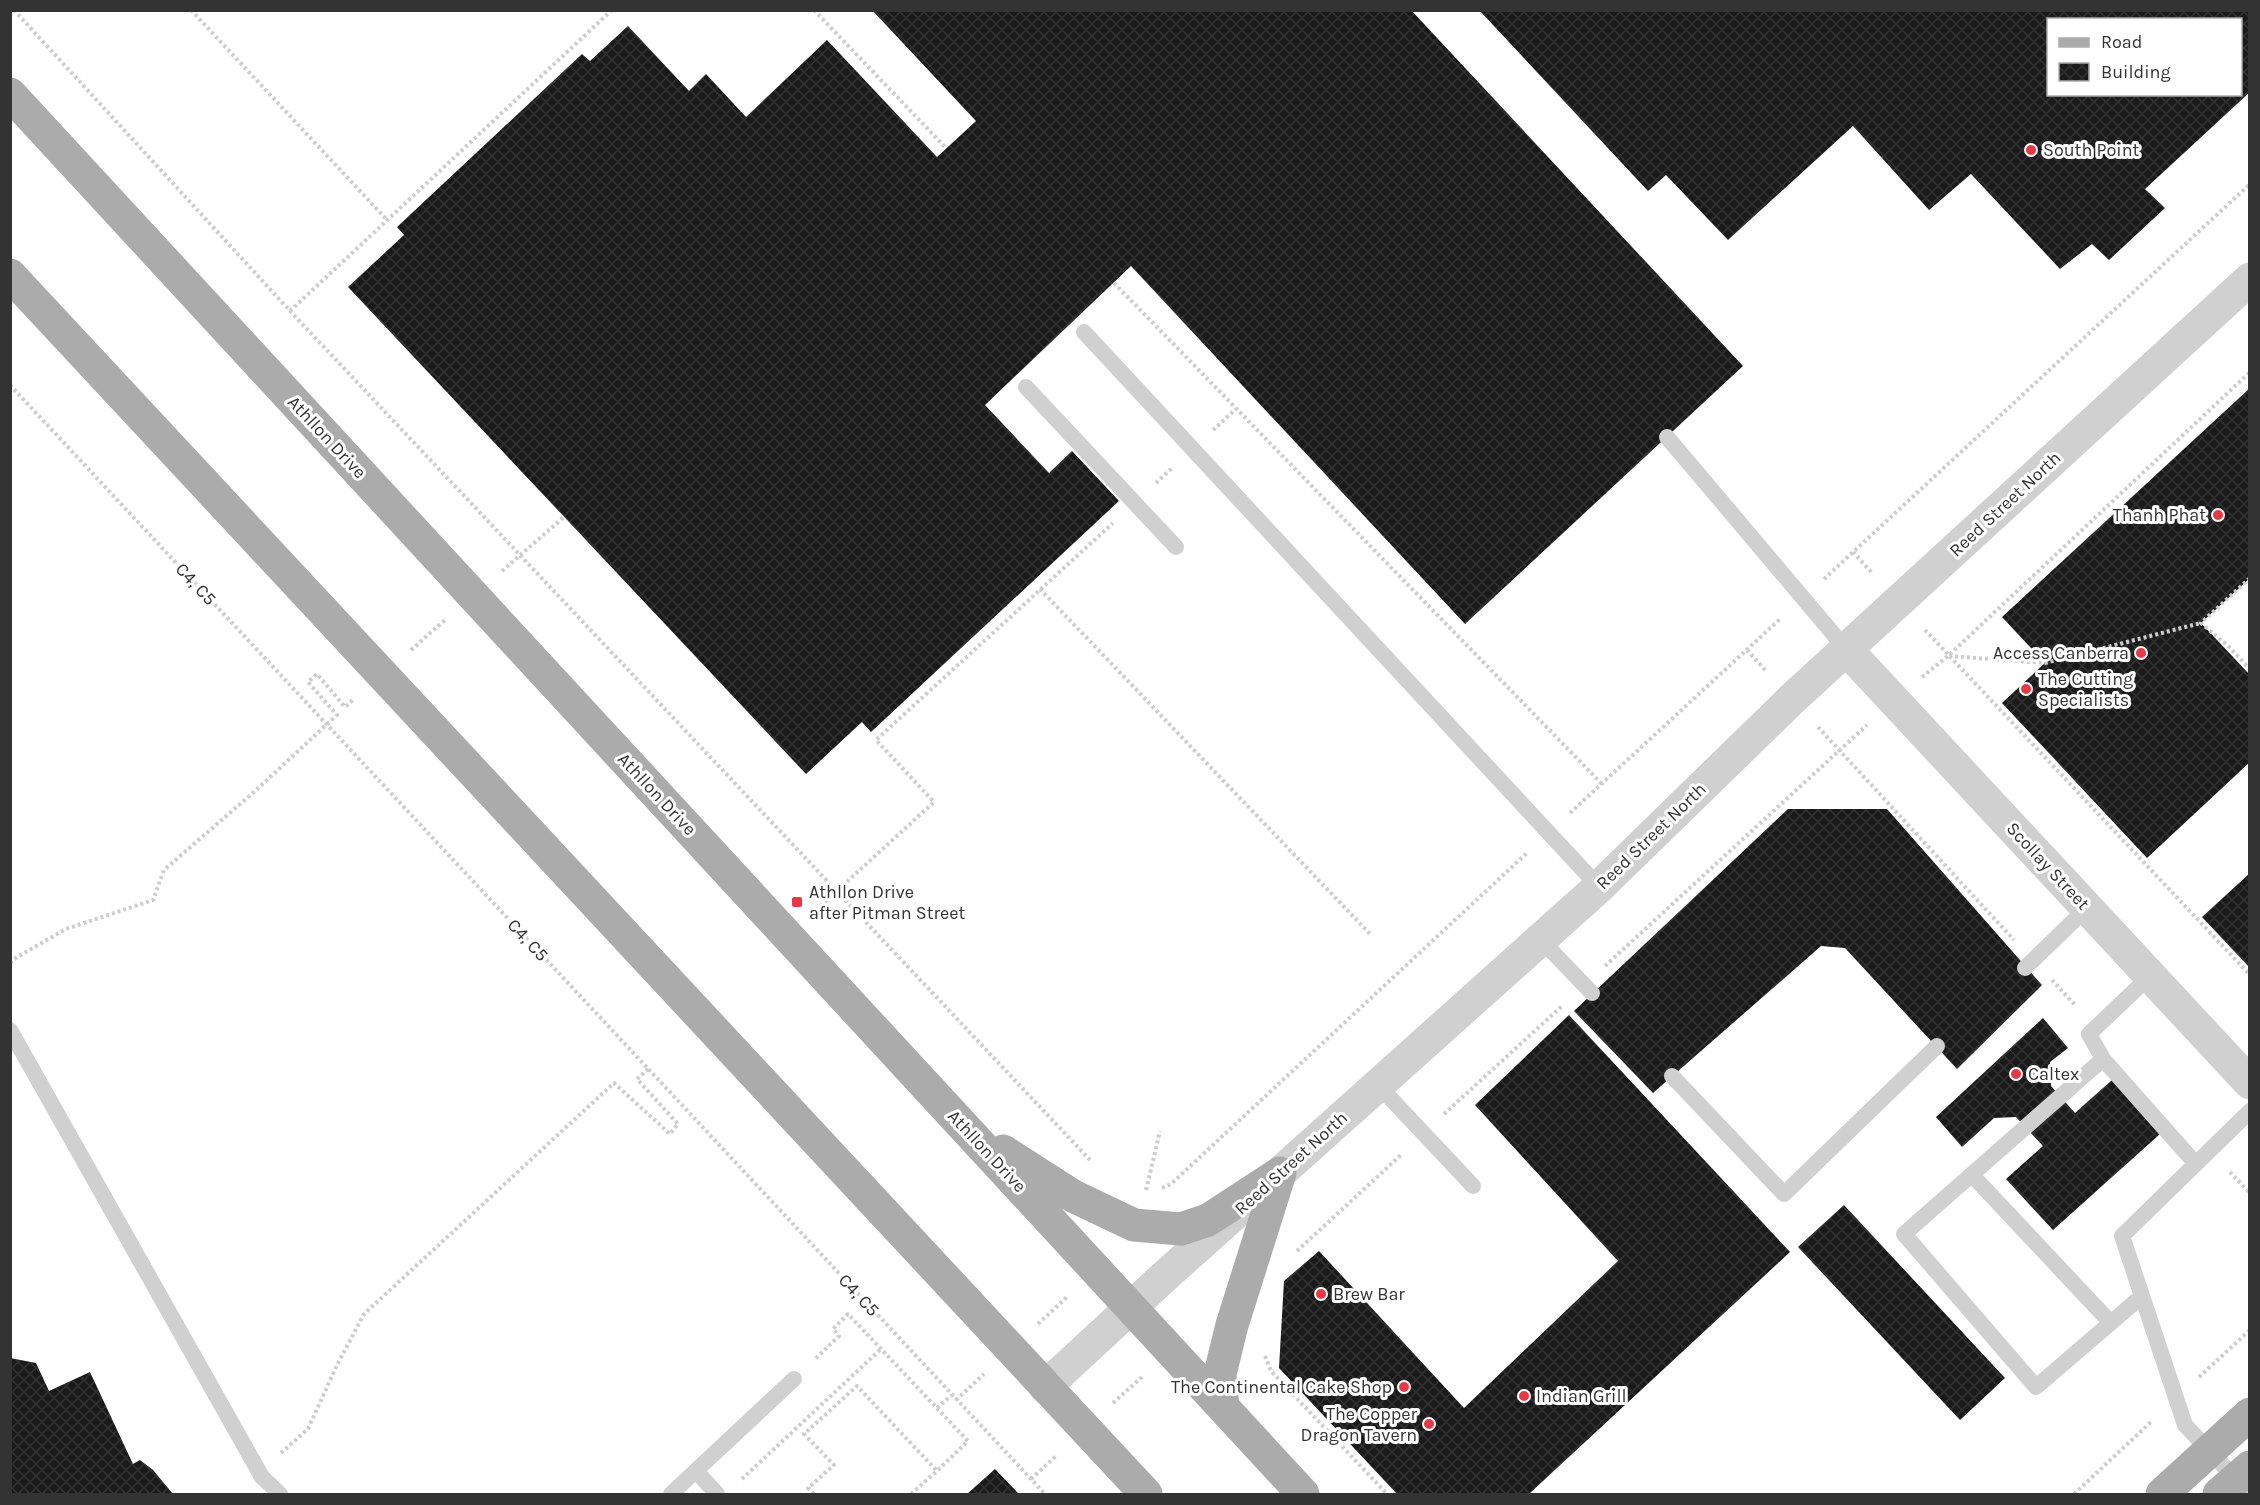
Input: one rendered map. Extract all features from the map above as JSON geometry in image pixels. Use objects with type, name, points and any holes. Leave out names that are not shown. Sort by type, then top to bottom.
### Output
[{"type":"main road","name":"Athllon Drive","points":[[10,94],[1304,1494]]},
{"type":"main road","points":[[10,275],[1146,1494]]},
{"type":"main road","points":[[963,1126],[1072,1196],[1134,1225],[1181,1229],[1208,1220],[1280,1173]]},
{"type":"main road","points":[[1223,1407],[1220,1374],[1232,1325],[1280,1173]]},
{"type":"main road","points":[[2162,1494],[2250,1414]]},
{"type":"street","name":"Reed Street North","points":[[1045,1387],[1599,887],[1846,649],[2250,279]]},
{"type":"street","name":"Scollay Street","points":[[1846,649],[2250,1083]]},
{"type":"lane","points":[[1084,332],[1599,887]]},
{"type":"lane","points":[[1026,387],[1176,547]]},
{"type":"lane","points":[[1667,437],[1846,649]]},
{"type":"lane","points":[[2025,968],[2087,908]]},
{"type":"lane","points":[[1540,939],[1588,989]]},
{"type":"lane","points":[[2150,976],[2088,1034],[2103,1059],[2196,1164]]},
{"type":"lane","points":[[10,1030],[262,1477],[280,1494]]},
{"type":"lane","points":[[1672,1076],[1784,1194],[1937,1047]]},
{"type":"lane","points":[[2103,1059],[1904,1234],[2036,1387],[2142,1296]]},
{"type":"lane","points":[[1378,1085],[1473,1186]]},
{"type":"lane","points":[[2239,1484],[2185,1425],[2122,1236],[2250,1110]]},
{"type":"lane","points":[[1971,1175],[2110,1323]]},
{"type":"lane","points":[[671,1494],[794,1379]]},
{"type":"lane","points":[[696,1471],[717,1494]]},
{"type":"path","points":[[14,10],[290,311],[1098,1168]]},
{"type":"path","points":[[191,10],[387,220]]},
{"type":"path","points":[[290,311],[612,10]]},
{"type":"path","points":[[814,10],[946,148]]},
{"type":"path","points":[[1853,552],[2250,184]]},
{"type":"path","points":[[1114,283],[1602,784]]},
{"type":"path","points":[[1948,656],[2250,372]]},
{"type":"path","name":"C4, C5","points":[[10,385],[1045,1494]]},
{"type":"path","points":[[810,916],[934,802],[876,740],[1236,409]]},
{"type":"path","points":[[10,963],[66,929],[153,900],[164,870],[254,792],[337,715],[308,682],[317,674],[345,707],[564,517]]},
{"type":"path","points":[[1948,656],[2045,663],[2201,623],[2250,578]]},
{"type":"path","points":[[1040,589],[1371,935]]},
{"type":"path","points":[[2201,623],[2250,669]]},
{"type":"path","points":[[1160,1131],[1144,1197],[1171,1184],[1746,650]]},
{"type":"path","points":[[1948,656],[2250,975]]},
{"type":"path","points":[[1296,1252],[1424,1134],[1588,989],[1839,750]]},
{"type":"path","points":[[262,1477],[276,1458],[308,1428],[364,1314],[614,1083],[670,1134],[678,1124],[637,1079],[648,1069]]},
{"type":"path","points":[[956,1400],[1096,1270]]},
{"type":"path","points":[[794,1379],[839,1336],[833,1329],[849,1314],[968,1441],[911,1494]]},
{"type":"path","points":[[746,1488],[740,1481],[882,1349]]},
{"type":"path","points":[[1031,1479],[1171,1350]]},
{"type":"path","points":[[1263,1351],[1271,1371],[1387,1494]]},
{"type":"path","points":[[814,1494],[808,1488],[834,1465],[804,1434],[857,1386],[937,1471]]},
{"type":"path","points":[[836,1391],[843,1399]]},
{"type":"path","points":[[938,1408],[952,1395]]},
{"type":"building","points":[[872,10],[1411,10],[1743,366],[1465,624],[1131,266],[985,405],[1049,473],[1072,451],[1119,501],[871,732],[862,722],[806,774],[348,287],[404,235],[397,227],[582,54],[590,61],[628,26],[689,91],[706,74],[746,117],[827,40],[937,157],[976,121]]},
{"type":"building","name":"South Point","points":[[1479,10],[2250,10],[2250,92],[2145,189],[2165,208],[2109,260],[2092,244],[2060,269],[1971,174],[1929,210],[1853,126],[1728,240],[1666,175],[1648,191]]},
{"type":"building","points":[[2250,388],[2250,578],[2201,623],[2250,675],[2250,762],[2147,858],[2002,703],[2045,663],[2002,617]]},
{"type":"building","points":[[1788,809],[1887,809],[2042,985],[1957,1069],[1845,948],[1821,946],[1653,1093],[1574,1011]]},
{"type":"building","points":[[2250,873],[2250,968],[2202,917]]},
{"type":"building","points":[[1569,1015],[1790,1252],[1529,1494],[1397,1494],[1279,1368],[1284,1281],[1319,1251],[1464,1408],[1618,1261],[1475,1105]]},
{"type":"building","points":[[2043,1018],[2068,1048],[2050,1062],[2051,1086],[2075,1113],[2112,1080],[2160,1134],[2053,1230],[2006,1179],[2043,1146],[2016,1117],[1994,1118],[1962,1147],[1936,1117]]},
{"type":"building","points":[[1844,1205],[2005,1378],[1960,1420],[1798,1247]]},
{"type":"building","points":[[10,1358],[36,1363],[49,1391],[90,1372],[133,1464],[140,1460],[153,1470],[173,1494],[12,1494]]},
{"type":"building","points":[[995,1469],[1019,1494],[967,1494]]},
{"type":"place","name":"South Point","points":[[2031,150]]},
{"type":"place","name":"Thanh Phat","points":[[2218,515]]},
{"type":"place","name":"Access Canberra","points":[[2141,653]]},
{"type":"place","name":"The Cutting Specialists","points":[[2026,689]]},
{"type":"place","name":"Athllon Drive after Pitman Street","points":[[797,902]]},
{"type":"place","name":"Caltex","points":[[2016,1074]]},
{"type":"place","name":"Brew Bar","points":[[1321,1294]]},
{"type":"place","name":"The Continental Cake Shop","points":[[1404,1387]]},
{"type":"place","name":"Indian Grill","points":[[1524,1396]]},
{"type":"place","name":"The Copper Dragon Tavern","points":[[1429,1424]]}]
